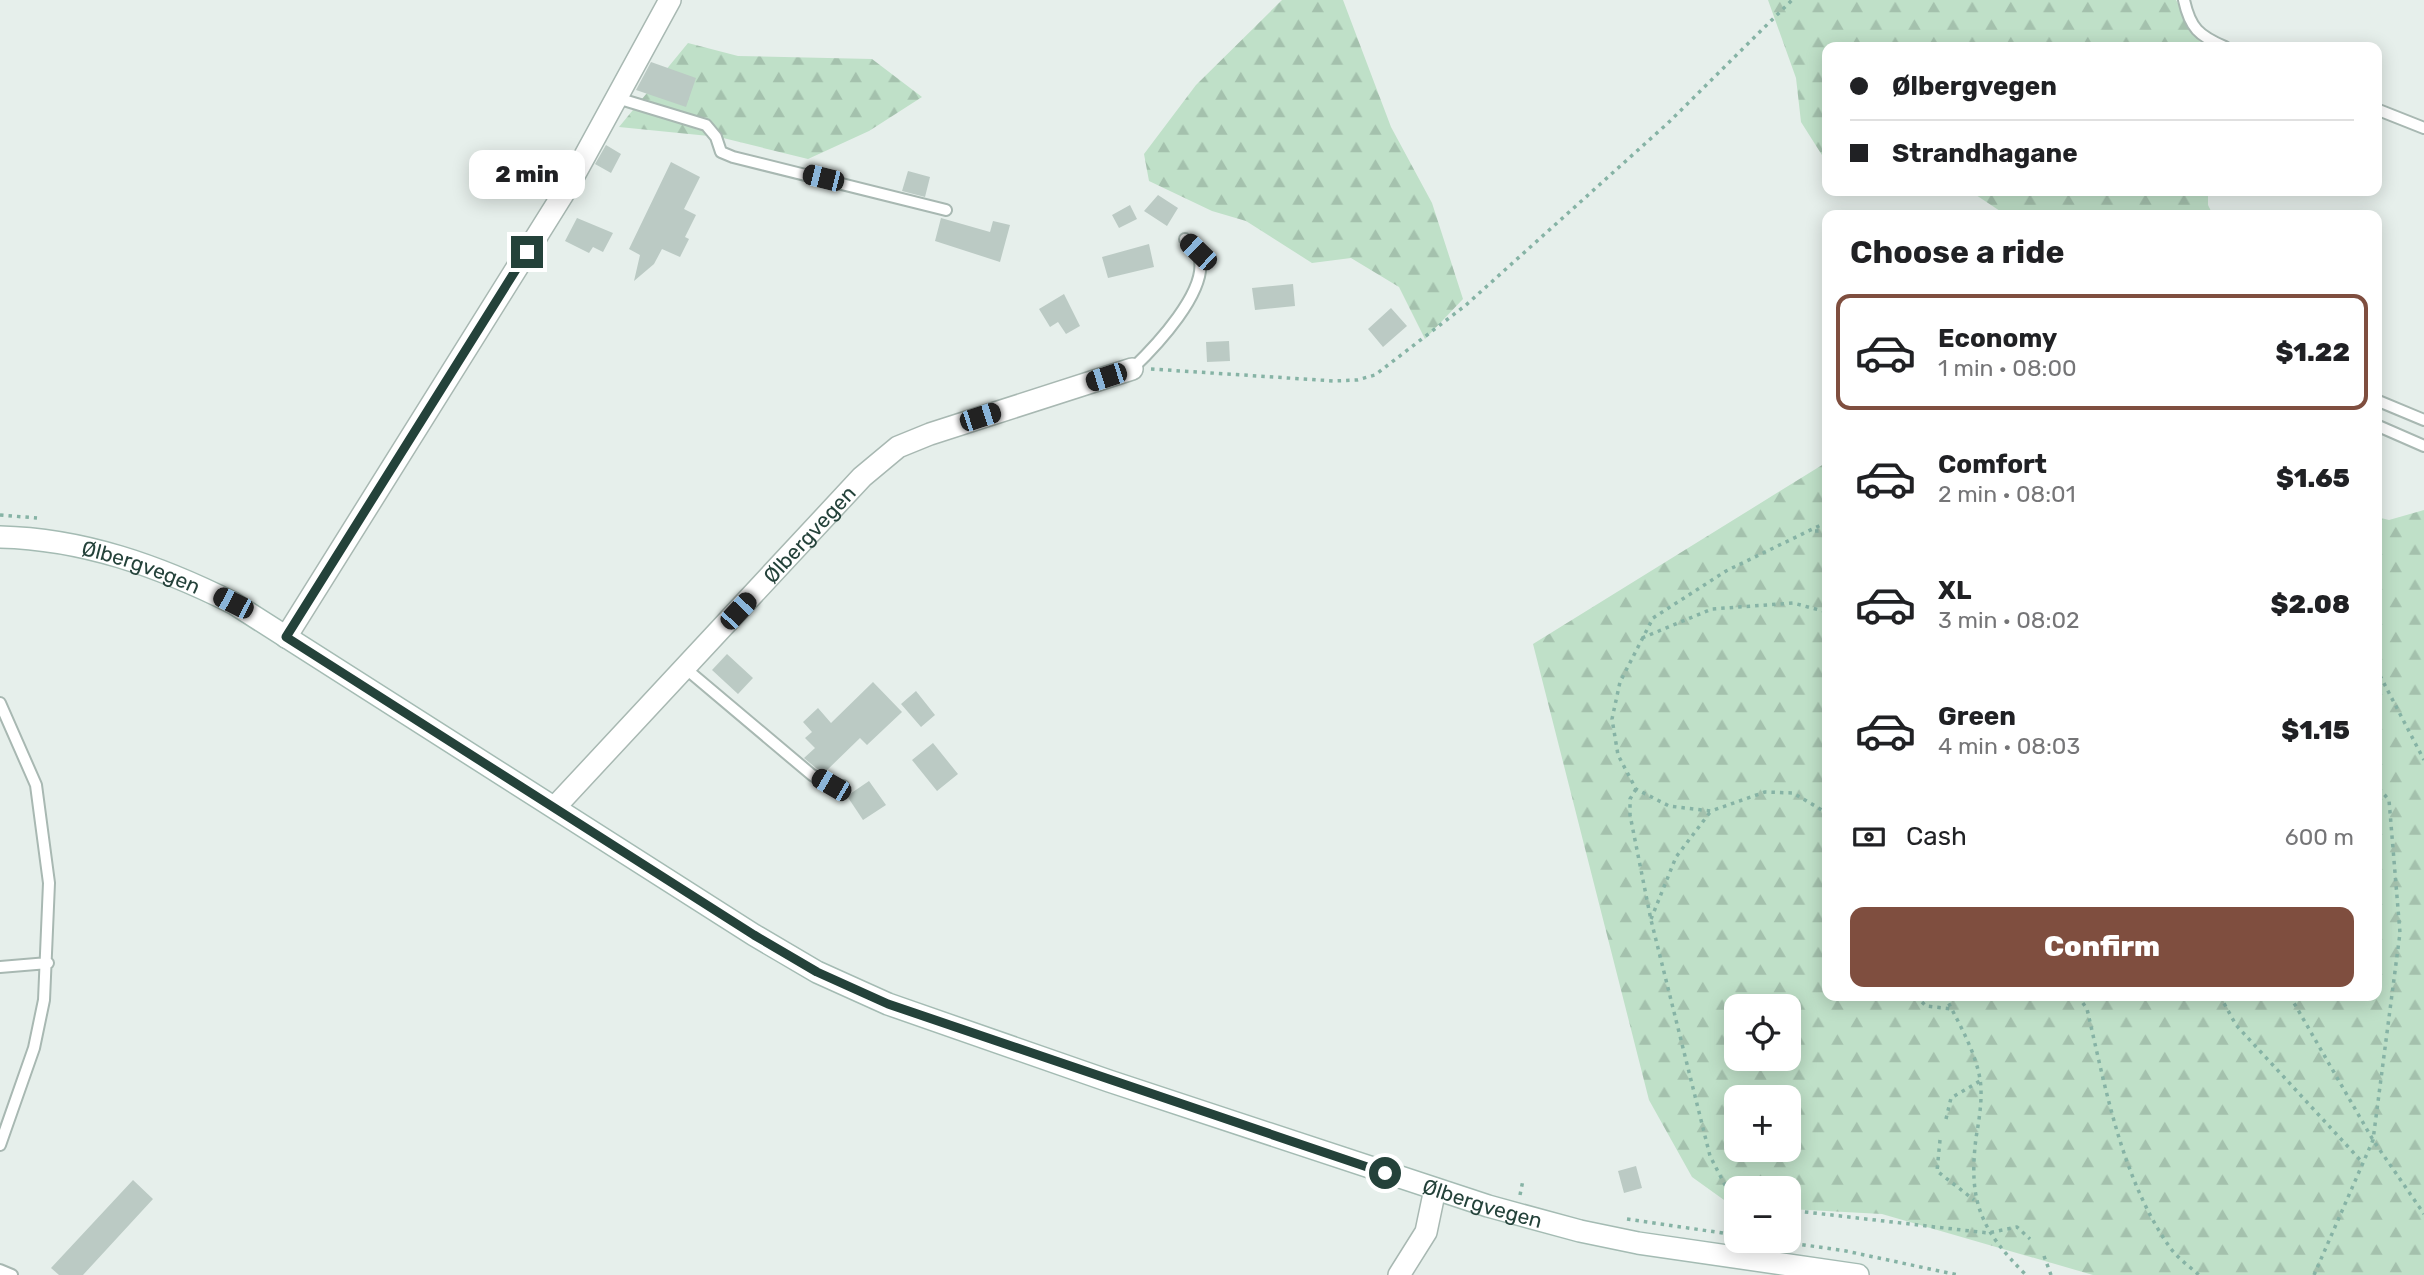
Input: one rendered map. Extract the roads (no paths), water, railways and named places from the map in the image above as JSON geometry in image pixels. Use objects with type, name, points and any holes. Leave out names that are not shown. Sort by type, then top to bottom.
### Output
[{"type":"main road","points":[[286,637],[570,183],[670,0]]},
{"type":"main road","name":"Ølbergvegen","points":[[555,807],[862,477],[898,447],[1132,369]]},
{"type":"main road","name":"Ølbergvegen","points":[[0,537],[73,545],[124,557],[186,580],[233,603],[754,935],[817,972],[888,1004],[1435,1189],[1580,1231],[1626,1241],[1858,1275]]},
{"type":"main road","points":[[1399,1275],[1426,1232],[1435,1189]]},
{"type":"lane","points":[[2184,0],[2192,27],[2213,42]]},
{"type":"lane","points":[[617,98],[706,125],[716,137],[721,152],[733,157],[946,210]]},
{"type":"lane","points":[[2382,111],[2424,128]]},
{"type":"lane","points":[[1132,369],[1161,341],[1190,300],[1200,263],[1198,252],[1185,239]]},
{"type":"lane","points":[[2382,402],[2424,420]]},
{"type":"lane","points":[[2382,428],[2424,446]]},
{"type":"lane","points":[[685,668],[812,775],[831,785],[842,786]]},
{"type":"lane","points":[[0,702],[36,785],[50,883],[44,1000],[34,1048],[0,1145]]},
{"type":"lane","points":[[0,967],[48,962]]},
{"type":"lane","points":[[0,1270],[12,1275]]}]
